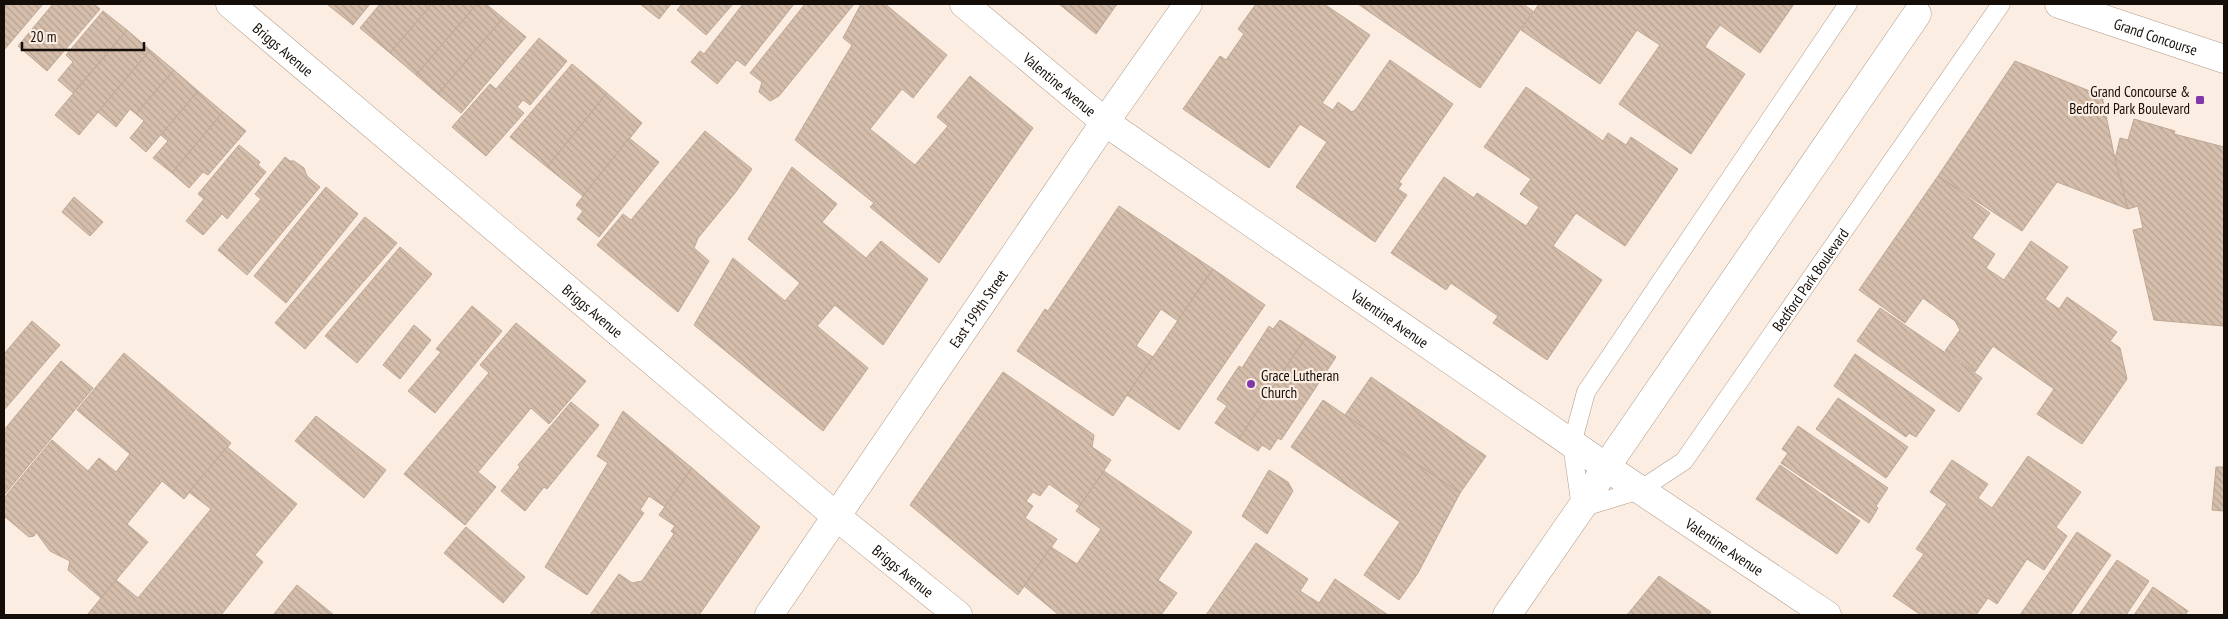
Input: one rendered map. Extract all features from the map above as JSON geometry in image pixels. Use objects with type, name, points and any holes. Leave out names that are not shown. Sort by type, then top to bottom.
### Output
[{"type":"street","name":"Briggs Avenue","points":[[230,4],[837,517],[958,615]]},
{"type":"street","name":"Valentine Avenue","points":[[964,4],[1105,122],[1572,444],[1828,615]]},
{"type":"street","name":"East 199th Street","points":[[769,615],[1105,122],[1188,4]]},
{"type":"street","name":"Grand Concourse","points":[[2059,4],[2224,59]]},
{"type":"street","points":[[1507,615],[1582,508],[1606,467],[1917,14]]},
{"type":"lane","points":[[1582,508],[1572,444],[1586,392],[1848,4]]},
{"type":"lane","name":"Bedford Park Boulevard","points":[[1582,508],[1640,490],[1684,461],[2001,4]]},
{"type":"building","points":[[4,4],[43,4],[4,50]]},
{"type":"building","points":[[53,4],[94,4],[100,9],[47,71],[18,46]]},
{"type":"building","points":[[327,4],[370,4],[353,25]]},
{"type":"building","points":[[380,4],[432,4],[390,53],[360,28]]},
{"type":"building","points":[[432,4],[477,4],[416,75],[390,53]]},
{"type":"building","points":[[477,4],[486,4],[503,18],[438,94],[416,75]]},
{"type":"building","points":[[640,4],[671,4],[659,19]]},
{"type":"building","points":[[682,4],[733,4],[706,35],[677,10]]},
{"type":"building","points":[[743,4],[794,4],[745,66],[737,60],[717,84],[691,62],[700,51],[704,54]]},
{"type":"building","points":[[805,4],[854,4],[779,96],[770,101],[759,92],[762,82],[750,73]]},
{"type":"building","points":[[861,4],[885,4],[947,55],[913,98],[902,89],[870,129],[915,165],[948,126],[937,117],[970,76],[1033,128],[939,263],[870,207],[874,203],[795,140],[852,45],[843,38]]},
{"type":"building","points":[[1059,4],[1117,4],[1096,34]]},
{"type":"building","points":[[1256,4],[1324,4],[1370,35],[1322,103],[1333,110],[1338,102],[1352,112],[1356,109],[1390,60],[1453,104],[1399,182],[1402,184],[1398,189],[1407,195],[1375,242],[1296,187],[1327,142],[1300,124],[1269,168],[1183,109],[1220,56],[1226,60],[1244,34],[1238,29]]},
{"type":"building","points":[[1358,4],[1523,4],[1533,11],[1480,88]]},
{"type":"building","points":[[1539,4],[1794,4],[1760,53],[1720,25],[1709,40],[1705,47],[1745,74],[1691,154],[1619,104],[1660,45],[1637,30],[1600,84],[1521,30]]},
{"type":"building","points":[[103,11],[127,30],[73,93],[58,80],[73,62],[66,55]]},
{"type":"building","points":[[503,18],[526,37],[461,113],[438,94]]},
{"type":"building","points":[[127,30],[150,50],[79,135],[55,115]]},
{"type":"building","points":[[539,38],[567,61],[530,105],[523,100],[517,107],[524,113],[486,156],[452,127],[490,84],[496,89]]},
{"type":"building","points":[[150,50],[174,70],[136,114],[130,109],[116,127],[98,112]]},
{"type":"building","points":[[2015,61],[2102,96],[2128,209],[2057,182],[2022,231],[1938,176]]},
{"type":"building","points":[[572,64],[607,93],[547,167],[510,137]]},
{"type":"building","points":[[174,70],[198,91],[146,152],[130,138],[144,121],[136,114]]},
{"type":"building","points":[[1526,87],[1603,141],[1608,133],[1626,145],[1631,137],[1678,169],[1625,246],[1576,213],[1553,246],[1602,280],[1547,360],[1493,323],[1498,316],[1451,283],[1446,290],[1391,253],[1444,177],[1474,198],[1477,193],[1526,226],[1539,207],[1520,194],[1531,179],[1484,147]]},
{"type":"building","points":[[198,91],[223,112],[172,173],[153,158],[168,141],[161,135]]},
{"type":"building","points":[[607,93],[642,123],[583,196],[547,167]]},
{"type":"building","points":[[223,112],[246,131],[208,175],[203,172],[189,188],[172,173]]},
{"type":"building","points":[[2134,119],[2175,131],[2174,134],[2224,147],[2224,326],[2154,320],[2133,230],[2143,228],[2138,206],[2128,209],[2115,159],[2120,138],[2128,140]]},
{"type":"building","points":[[705,131],[752,169],[698,238],[694,248],[709,261],[678,312],[597,245],[623,214],[631,220]]},
{"type":"building","points":[[629,138],[659,162],[599,237],[577,219],[583,211],[576,205]]},
{"type":"building","points":[[239,145],[260,162],[258,165],[266,172],[227,219],[222,214],[203,235],[186,221],[204,199],[198,194]]},
{"type":"building","points":[[285,157],[304,168],[307,176],[320,187],[247,275],[218,250],[261,199],[255,194]]},
{"type":"building","points":[[792,167],[837,204],[822,222],[866,258],[881,241],[928,279],[883,345],[835,305],[817,326],[868,368],[823,431],[694,325],[733,258],[785,301],[800,283],[748,239]]},
{"type":"building","points":[[1938,176],[1990,213],[1972,238],[1995,254],[1986,268],[2004,280],[2031,241],[2068,267],[2045,299],[2059,309],[2067,297],[2117,332],[2110,341],[2120,348],[2127,379],[2082,444],[2037,414],[2054,389],[1993,346],[1975,372],[1945,351],[1960,330],[1955,321],[1923,298],[1905,323],[1859,290]]},
{"type":"building","points":[[326,187],[358,214],[286,303],[254,276]]},
{"type":"building","points":[[74,197],[103,222],[90,236],[62,212]]},
{"type":"building","points":[[1119,206],[1213,269],[1178,321],[1161,309],[1136,346],[1153,357],[1113,416],[1017,351],[1045,309],[1048,311]]},
{"type":"building","points":[[365,217],[397,243],[305,349],[275,323]]},
{"type":"building","points":[[400,247],[432,274],[357,363],[325,336]]},
{"type":"building","points":[[1213,269],[1265,305],[1179,430],[1127,395]]},
{"type":"building","points":[[472,306],[502,331],[435,413],[408,391],[441,352],[436,349]]},
{"type":"building","points":[[1880,308],[1982,378],[1959,412],[1857,341]]},
{"type":"building","name":"Grace Lutheran Church","points":[[1280,320],[1306,337],[1239,439],[1215,423],[1227,406],[1217,399],[1239,366],[1242,368],[1269,326],[1273,329]]},
{"type":"building","points":[[32,321],[60,345],[4,410],[4,354]]},
{"type":"building","points":[[516,323],[586,381],[549,424],[531,408],[478,472],[496,487],[465,525],[404,474],[489,373],[480,365]]},
{"type":"building","points":[[414,325],[431,340],[400,379],[383,365]]},
{"type":"building","points":[[1306,337],[1336,357],[1281,440],[1278,438],[1270,450],[1262,445],[1258,451],[1239,439]]},
{"type":"building","points":[[124,353],[231,443],[184,499],[162,481],[127,524],[148,542],[101,598],[68,570],[70,561],[50,551],[36,532],[34,536],[29,537],[4,516],[4,498],[52,440],[88,471],[99,458],[116,472],[130,454],[77,410]]},
{"type":"building","points":[[1855,354],[1935,410],[1916,437],[1909,433],[1906,437],[1834,386]]},
{"type":"building","points":[[61,361],[93,388],[5,494],[4,430]]},
{"type":"building","points":[[1003,372],[1094,435],[1092,447],[1111,460],[1080,506],[1049,484],[1040,496],[1033,492],[1026,501],[1033,506],[1025,518],[1057,539],[1018,595],[910,505]]},
{"type":"building","points":[[1371,377],[1486,456],[1460,493],[1345,415]]},
{"type":"building","points":[[1838,398],[1908,447],[1886,478],[1816,429]]},
{"type":"building","points":[[1323,400],[1460,493],[1418,573],[1399,600],[1364,575],[1400,522],[1291,447]]},
{"type":"building","points":[[571,402],[599,425],[547,489],[544,487],[525,511],[501,491],[520,467],[518,465]]},
{"type":"building","points":[[623,411],[692,468],[665,507],[649,496],[640,510],[644,513],[587,595],[545,567],[608,463],[597,456]]},
{"type":"building","points":[[316,416],[386,470],[364,498],[295,441]]},
{"type":"building","points":[[1798,426],[1888,488],[1876,506],[1878,508],[1869,523],[1781,463],[1788,453],[1782,449]]},
{"type":"building","points":[[227,447],[297,504],[255,555],[263,562],[221,615],[87,615],[116,580],[138,598],[211,509],[189,492]]},
{"type":"building","points":[[2028,456],[2081,492],[2056,527],[2067,536],[2044,570],[2027,559],[1997,604],[1988,598],[1976,615],[1921,615],[1893,596],[1924,554],[1916,549],[1947,504],[1930,492],[1952,460],[1988,484],[1978,498],[1992,508]]},
{"type":"building","points":[[1780,465],[1860,521],[1837,554],[1756,499]]},
{"type":"building","points":[[2216,467],[2224,467],[2224,511],[2212,510]]},
{"type":"building","points":[[692,468],[760,527],[699,615],[590,615],[619,574],[632,583],[642,581],[674,534],[671,531],[675,526],[659,515]]},
{"type":"building","points":[[1269,470],[1288,482],[1293,491],[1267,534],[1242,516]]},
{"type":"building","points":[[1104,471],[1192,532],[1158,580],[1177,593],[1161,615],[1059,615],[1024,586],[1051,547],[1077,564],[1101,529],[1076,511]]},
{"type":"building","points":[[466,527],[525,577],[503,603],[444,553]]},
{"type":"building","points":[[2077,532],[2111,555],[2070,615],[2020,615]]},
{"type":"building","points":[[1256,543],[1308,579],[1300,591],[1319,603],[1335,579],[1388,615],[1206,615]]},
{"type":"building","points":[[2117,560],[2149,581],[2126,615],[2079,615]]},
{"type":"building","points":[[1659,576],[1711,612],[1709,615],[1627,615]]},
{"type":"building","points":[[297,585],[334,615],[273,615]]},
{"type":"building","points":[[2153,587],[2188,611],[2185,615],[2134,615]]},
{"type":"place","name":"Grand Concourse & Bedford Park Boulevard","points":[[2200,100]]},
{"type":"place","name":"Grace Lutheran Church","points":[[1251,384]]}]
